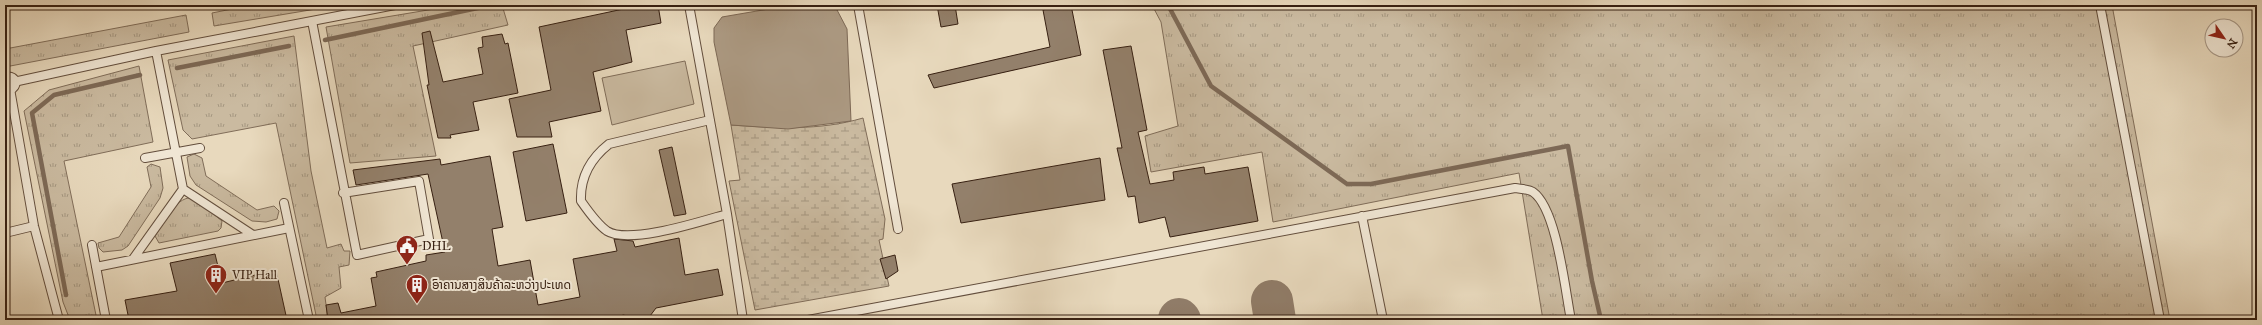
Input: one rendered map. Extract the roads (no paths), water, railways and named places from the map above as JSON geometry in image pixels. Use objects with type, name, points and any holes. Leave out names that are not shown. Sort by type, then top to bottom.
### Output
[{"type":"lane","points":[[59,320],[34,226],[7,83],[156,51],[395,5]]},
{"type":"lane","points":[[689,5],[727,214],[743,320]]},
{"type":"lane","points":[[858,5],[898,229]]},
{"type":"lane","points":[[2100,5],[2160,320]]},
{"type":"lane","points":[[312,21],[343,192],[357,254],[429,240],[419,181],[343,192]]},
{"type":"lane","points":[[156,51],[183,189],[253,235]]},
{"type":"lane","points":[[710,120],[609,144],[598,153],[586,169],[580,190],[581,201],[607,231],[620,236],[642,235],[727,214]]},
{"type":"lane","points":[[145,158],[200,148]]},
{"type":"lane","points":[[808,320],[1515,188],[1533,192],[1547,208],[1553,227],[1571,320]]},
{"type":"lane","points":[[133,259],[183,189]]},
{"type":"lane","points":[[284,203],[309,320]]},
{"type":"lane","points":[[1362,216],[1383,320]]},
{"type":"lane","points":[[5,233],[34,226]]},
{"type":"lane","points":[[96,266],[289,228]]},
{"type":"lane","points":[[92,245],[106,320]]},
{"type":"waterway","points":[[325,40],[492,5]]},
{"type":"waterway","points":[[1168,5],[1211,86],[1347,184],[1371,184],[1568,146],[1592,281],[1601,320]]},
{"type":"waterway","points":[[177,68],[289,46]]},
{"type":"waterway","points":[[66,295],[32,113],[54,95],[140,75]]},
{"type":"place","name":"DHL","points":[[407,266]]},
{"type":"place","name":"VIP Hall","points":[[216,294]]},
{"type":"place","name":"ົອາຄານສາງສິນຄ້າລະຫວ່າງປະເທດ","points":[[417,304]]}]
